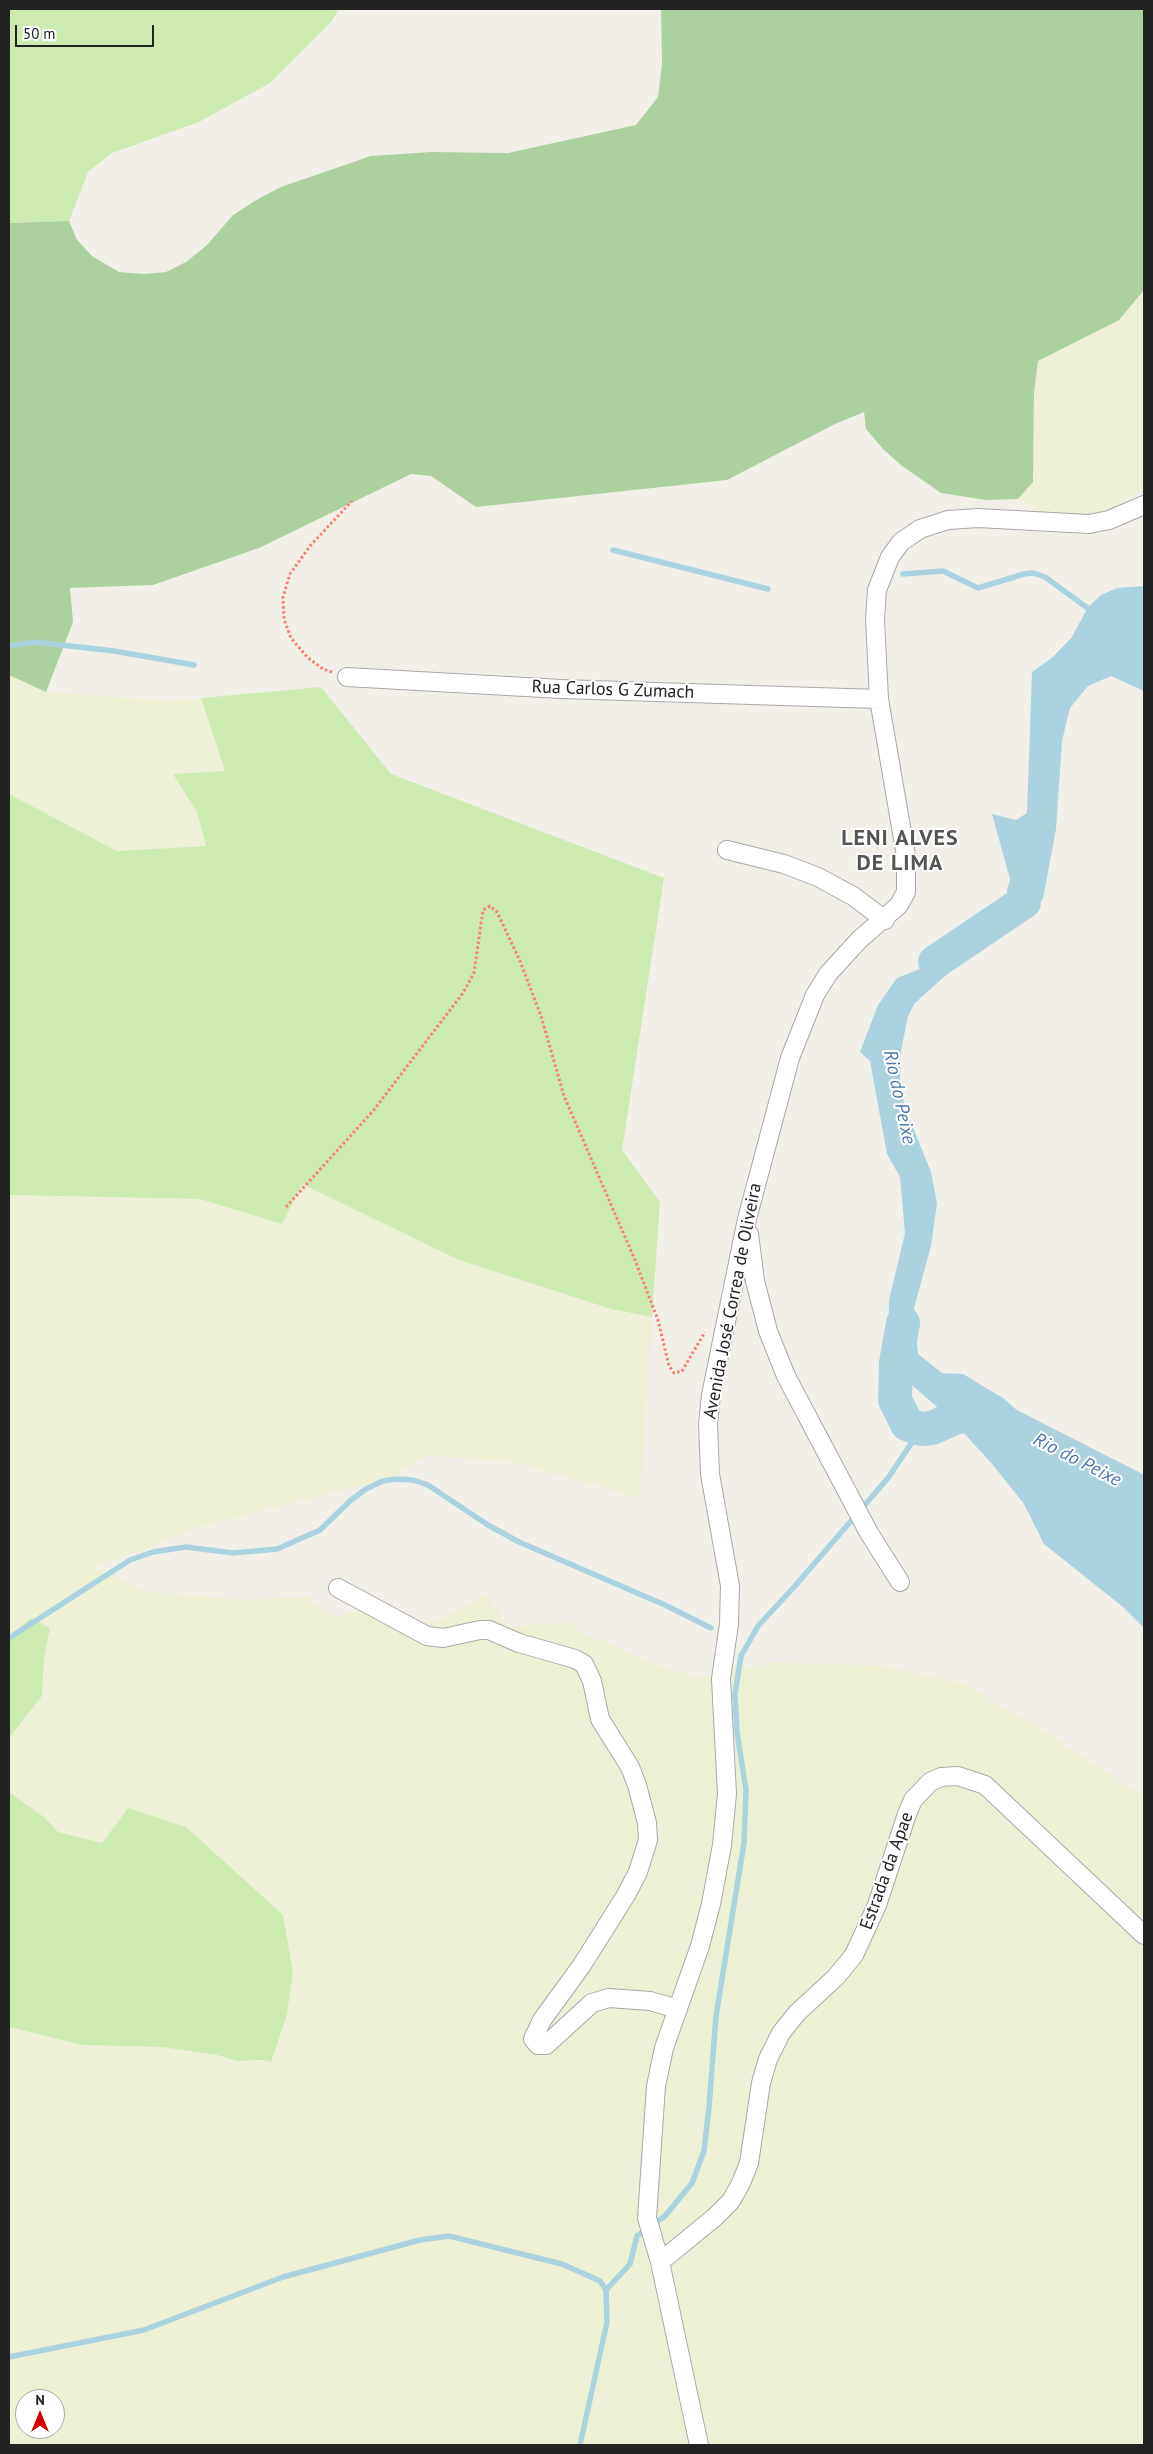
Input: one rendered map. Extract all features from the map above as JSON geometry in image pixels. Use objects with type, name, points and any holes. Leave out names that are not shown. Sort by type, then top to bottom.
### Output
[{"type":"street","name":"Avenida José Correa de Oliveira","points":[[699,2445],[660,2262],[647,2218],[656,2086],[664,2048],[700,1946],[711,1904],[722,1845],[727,1794],[721,1679],[729,1624],[730,1586],[707,1448],[711,1395],[747,1219],[790,1058],[815,995],[828,974],[844,955],[885,920],[899,905],[906,892],[907,872],[879,698],[875,619],[877,590],[890,557],[901,542],[920,530],[948,520],[978,518],[1089,524],[1109,520],[1144,505]]},
{"type":"street","name":"Rua Carlos G Zumach","points":[[346,677],[561,689],[879,698]]},
{"type":"street","points":[[727,850],[784,864],[818,877],[853,896],[885,920]]},
{"type":"street","points":[[747,1219],[755,1281],[768,1331],[786,1376],[865,1524],[900,1582]]},
{"type":"street","points":[[338,1588],[427,1636],[443,1638],[480,1630],[489,1630],[519,1643],[575,1659],[584,1664],[592,1681],[600,1719],[630,1767],[637,1785],[647,1823],[648,1840],[638,1872],[626,1895],[582,1965],[542,2020],[534,2039],[538,2045],[546,2045],[592,2003],[609,1998],[630,1998],[650,2001],[678,2009]]},
{"type":"street","name":"Estrada da Apae","points":[[660,2262],[715,2217],[731,2201],[749,2163],[761,2083],[768,2059],[781,2033],[796,2013],[836,1977],[860,1943],[877,1905],[913,1800],[930,1782],[942,1777],[958,1776],[985,1785],[1144,1935]]},
{"type":"path","points":[[346,677],[323,669],[308,658],[291,638],[284,619],[284,598],[290,574],[310,546],[352,501]]},
{"type":"path","points":[[286,1207],[373,1111],[463,993],[474,973],[483,910],[490,906],[497,912],[520,961],[541,1016],[564,1096],[635,1260],[658,1320],[670,1366],[674,1373],[682,1371],[700,1338],[708,1328],[728,1317]]},
{"type":"green space","points":[[9,9],[339,9],[332,21],[270,83],[199,122],[112,153],[88,172],[69,221],[9,223]]},
{"type":"green space","points":[[661,9],[1144,10],[1144,290],[1119,320],[1038,361],[1034,393],[1033,482],[1018,499],[986,500],[941,493],[902,466],[883,449],[866,429],[864,412],[835,424],[727,480],[476,507],[431,476],[411,474],[259,548],[153,585],[70,588],[73,622],[46,692],[9,675],[9,223],[69,221],[77,240],[92,256],[119,272],[144,274],[166,272],[186,262],[207,245],[233,215],[258,199],[281,187],[371,156],[431,152],[508,153],[636,125],[658,97],[662,64]]},
{"type":"green space","points":[[1144,290],[1144,488],[1075,531],[1018,499],[1033,482],[1034,393],[1038,361],[1119,320]]},
{"type":"green space","points":[[9,675],[46,692],[169,701],[201,698],[225,771],[174,774],[197,812],[206,846],[117,851],[9,794]]},
{"type":"green space","points":[[321,687],[391,774],[664,878],[622,1150],[660,1202],[652,1317],[611,1309],[459,1260],[302,1184],[282,1224],[200,1199],[9,1195],[9,794],[117,851],[206,846],[197,812],[173,774],[225,771],[201,698]]},
{"type":"green space","points":[[301,1183],[459,1260],[611,1309],[652,1317],[640,1498],[513,1462],[426,1455],[389,1478],[192,1529],[145,1550],[91,1566],[145,1591],[242,1600],[308,1597],[334,1618],[369,1606],[415,1624],[441,1620],[486,1594],[508,1627],[571,1622],[577,1629],[644,1661],[700,1678],[773,1662],[884,1666],[964,1684],[1028,1721],[1144,1796],[1144,2445],[9,2445],[9,2027],[82,2045],[162,2047],[217,2055],[237,2061],[271,2062],[128,1808],[102,1843],[58,1832],[44,1817],[9,1792],[9,1738],[42,1696],[44,1659],[50,1629],[9,1637],[9,1195],[200,1199],[282,1224]]},
{"type":"green space","points":[[31,1618],[50,1628],[44,1659],[42,1696],[9,1738],[9,1637]]},
{"type":"green space","points":[[9,1792],[44,1817],[58,1832],[102,1843],[128,1808],[186,1827],[283,1915],[293,1972],[287,2014],[271,2062],[263,2060],[237,2061],[217,2055],[162,2047],[82,2045],[9,2027]]},
{"type":"water","points":[[1144,586],[1144,691],[1111,676],[1088,686],[1070,708],[1062,741],[1056,829],[1043,899],[954,968],[915,1003],[908,1016],[900,1056],[900,1087],[906,1110],[931,1172],[937,1203],[931,1246],[914,1308],[918,1354],[942,1373],[963,1374],[1003,1398],[1093,1477],[1144,1512],[1144,1628],[1123,1607],[1044,1544],[1024,1504],[993,1465],[950,1418],[914,1387],[888,1358],[889,1300],[905,1233],[900,1177],[887,1154],[870,1061],[860,1052],[878,1005],[897,978],[930,965],[950,941],[980,935],[993,925],[1005,906],[1010,879],[992,814],[1016,820],[1027,813],[1032,672],[1053,657],[1072,637],[1088,607],[1101,595],[1117,588]]},
{"type":"waterway","points":[[613,550],[768,589]]},
{"type":"waterway","points":[[903,574],[943,571],[978,588],[1033,573],[1045,577],[1093,612]]},
{"type":"waterway","points":[[9,646],[35,642],[114,651],[194,665]]},
{"type":"waterway","name":"Rio do Peixe","points":[[935,962],[1024,902],[1024,892]]},
{"type":"waterway","name":"Rio do Peixe","points":[[903,1323],[896,1363],[895,1400],[907,1424],[921,1429],[932,1428],[954,1418],[973,1415],[991,1416],[1144,1494]]},
{"type":"waterway","points":[[606,2290],[630,2264],[637,2236],[665,2216],[692,2183],[704,2151],[716,2016],[744,1843],[746,1790],[737,1732],[735,1694],[741,1656],[758,1626],[888,1478],[921,1429]]},
{"type":"waterway","points":[[9,1638],[130,1560],[153,1552],[186,1547],[233,1553],[277,1549],[320,1530],[351,1500],[366,1489],[383,1481],[396,1479],[413,1480],[428,1485],[488,1525],[519,1542],[665,1605],[711,1628]]},
{"type":"waterway","points":[[9,2357],[144,2330],[283,2277],[420,2240],[449,2236],[562,2264],[600,2281],[606,2290],[607,2322],[580,2445]]},
{"type":"district","name":"LENI ALVES DE LIMA","points":[[900,852]]}]
